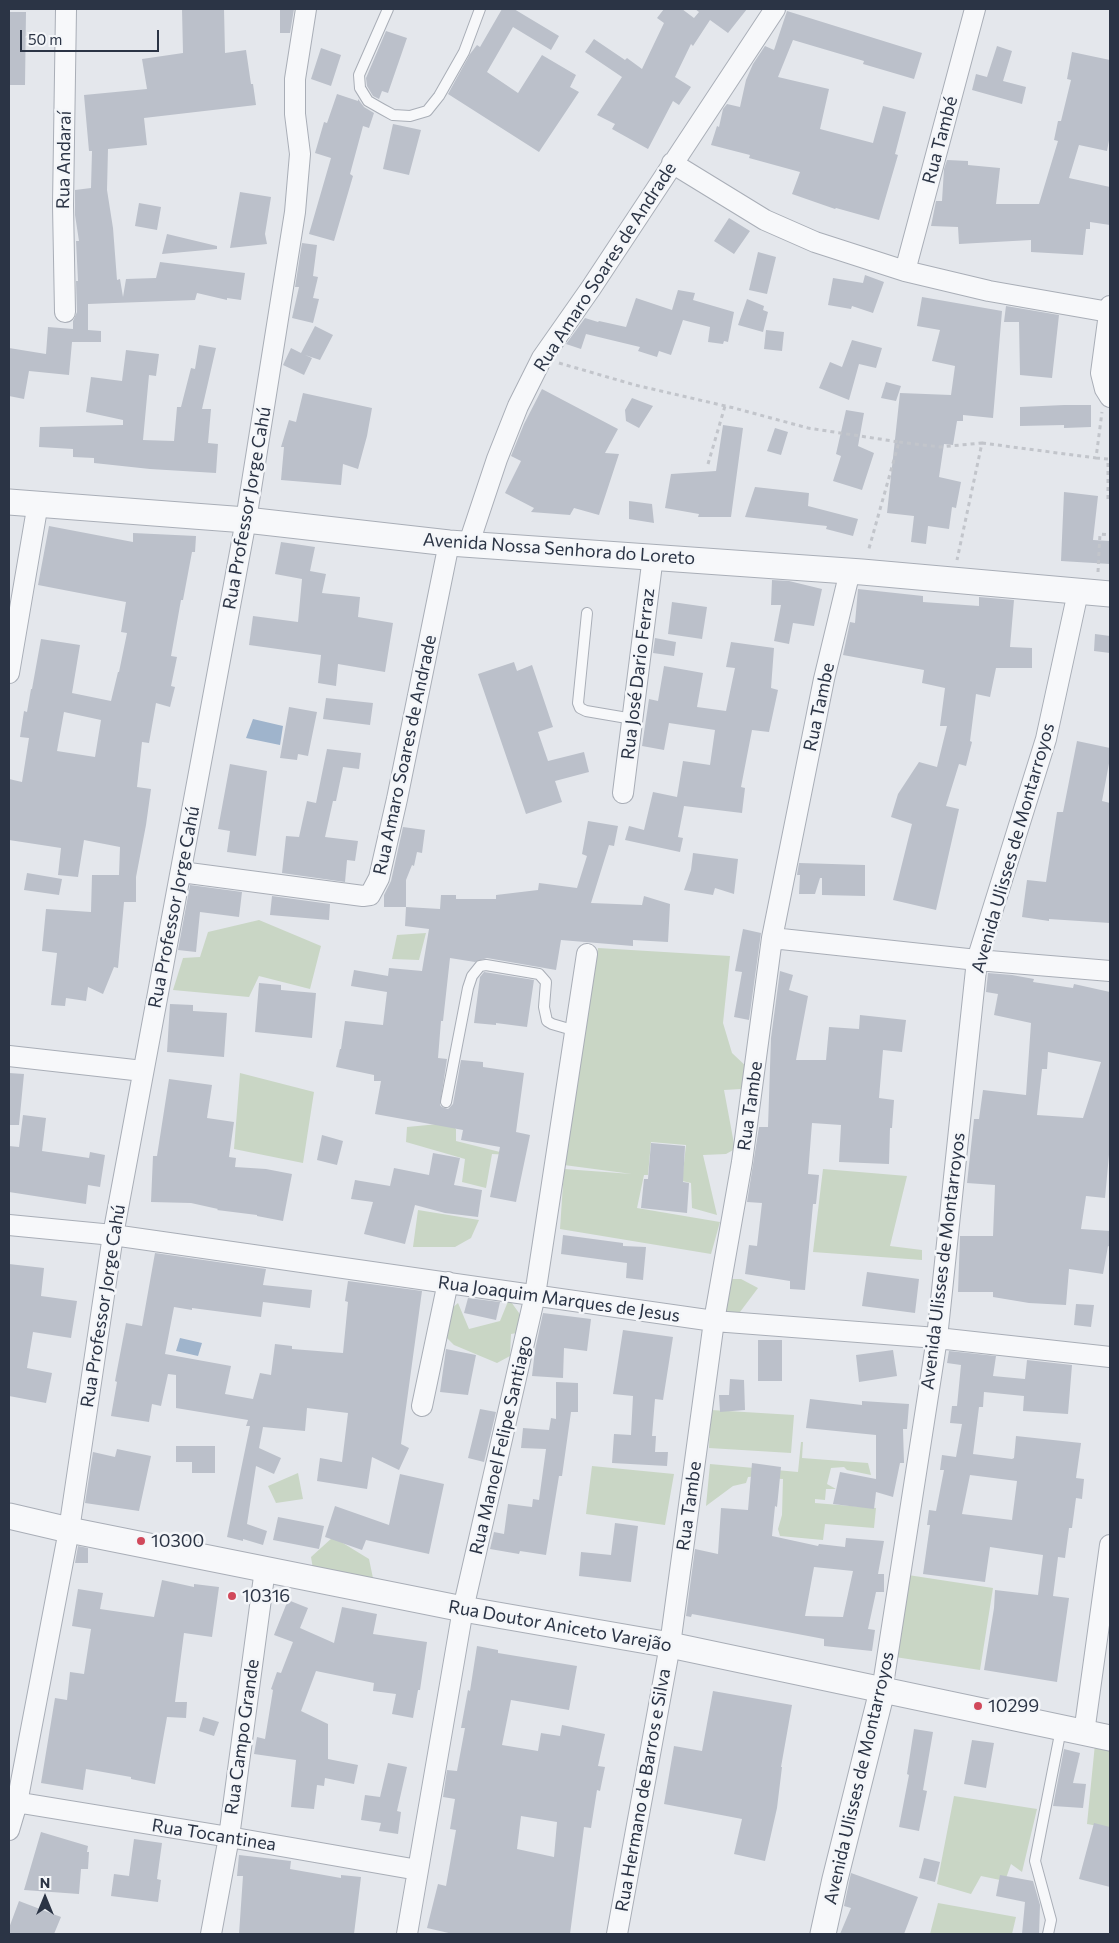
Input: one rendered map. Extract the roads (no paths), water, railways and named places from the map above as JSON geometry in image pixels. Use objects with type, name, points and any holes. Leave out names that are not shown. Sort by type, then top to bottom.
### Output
[{"type":"street","name":"Rua Andaraí","points":[[65,312],[63,205],[66,9]]},
{"type":"street","name":"Rua Professor Jorge Cahú","points":[[9,1830],[68,1530],[113,1235],[246,520],[295,212],[300,154],[295,114],[295,79],[306,9]]},
{"type":"street","name":"Rua Amaro Soares de Andrade","points":[[181,872],[363,896],[370,895],[379,878],[459,543],[497,460],[518,406],[542,358],[591,288],[775,9]]},
{"type":"street","name":"Rua També","points":[[905,271],[975,9]]},
{"type":"street","points":[[672,163],[765,220],[815,242],[905,271],[989,291],[1109,309],[1101,373],[1107,393]]},
{"type":"street","name":"Avenida Nossa Senhora do Loreto","points":[[9,502],[246,520],[459,543],[856,571],[1095,593]]},
{"type":"street","points":[[9,673],[38,503]]},
{"type":"street","name":"Rua José Dario Ferraz","points":[[623,793],[653,556]]},
{"type":"street","name":"Rua Tambe","points":[[670,1645],[714,1321],[742,1162],[772,938],[824,679],[856,571]]},
{"type":"street","name":"Avenida Ulisses de Montarroyos","points":[[823,1934],[835,1878],[882,1691],[937,1338],[977,960],[1046,739],[1095,593]]},
{"type":"street","points":[[772,938],[977,960],[1110,971]]},
{"type":"street","name":"Rua Manoel Felipe Santiago","points":[[407,1934],[463,1609],[536,1295],[587,954]]},
{"type":"street","points":[[9,1056],[143,1071]]},
{"type":"street","name":"Rua Joaquim Marques de Jesus","points":[[9,1225],[113,1235],[714,1321],[937,1338],[1110,1357]]},
{"type":"street","points":[[422,1406],[448,1282]]},
{"type":"street","name":"Rua Doutor Aniceto Varejão","points":[[9,1516],[68,1530],[463,1609],[670,1645],[1110,1738]]},
{"type":"street","points":[[1073,1731],[1110,1545]]},
{"type":"street","name":"Rua Campo Grande","points":[[211,1934],[229,1837],[265,1569]]},
{"type":"street","name":"Rua Hermano de Barros e Silva","points":[[617,1934],[670,1645]]},
{"type":"street","name":"Rua Tocantinea","points":[[13,1802],[418,1870]]},
{"type":"lane","points":[[388,9],[359,75],[360,88],[368,101],[382,109],[393,115],[410,116],[427,111],[439,96],[464,52],[480,9]]},
{"type":"lane","points":[[587,613],[578,704],[580,708],[586,710],[632,719]]},
{"type":"lane","points":[[446,1102],[468,988],[472,976],[480,966],[486,965],[539,974],[546,982],[544,1007],[547,1021],[576,1031]]},
{"type":"lane","points":[[1048,1934],[1051,1920],[1035,1861],[1073,1731]]},
{"type":"water","points":[[253,719],[283,726],[280,745],[246,738]]},
{"type":"water","points":[[180,1338],[202,1343],[198,1356],[176,1351]]},
{"type":"place","name":"10300","points":[[141,1541]]},
{"type":"place","name":"10316","points":[[232,1596]]},
{"type":"place","name":"10299","points":[[978,1706]]}]
